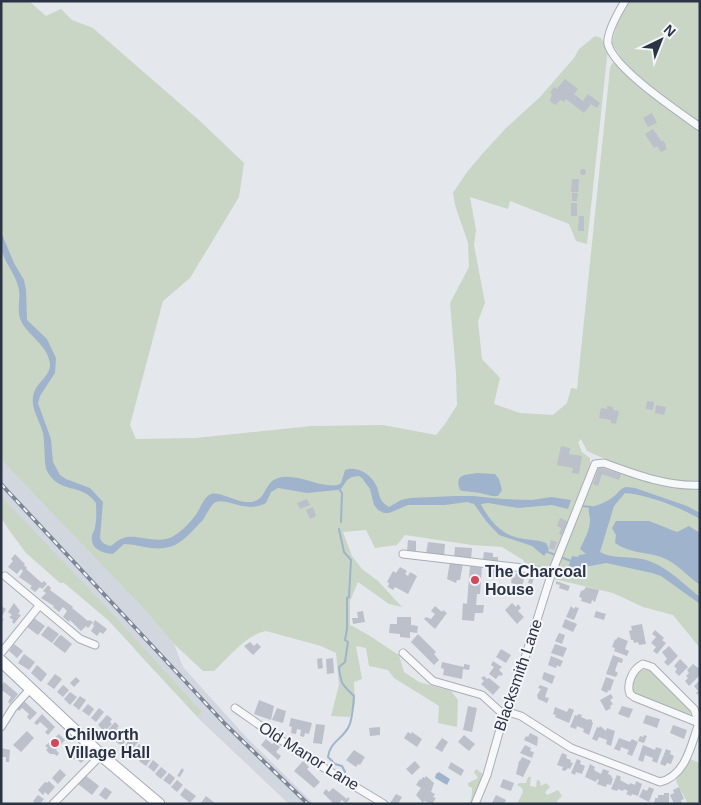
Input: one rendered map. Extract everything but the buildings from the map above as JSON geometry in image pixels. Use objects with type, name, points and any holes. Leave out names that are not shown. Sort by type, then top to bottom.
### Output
[{"type":"main road","points":[[1,661],[101,756],[159,804]]},
{"type":"street","points":[[624,1],[614,21],[607,42],[610,49],[622,65],[649,91],[700,127]]},
{"type":"street","name":"Blacksmith Lane","points":[[475,804],[487,775],[551,575],[579,501],[596,464],[601,462],[654,479],[700,485]]},
{"type":"street","points":[[402,554],[532,569],[551,575]]},
{"type":"street","points":[[5,576],[80,639],[95,645]]},
{"type":"street","points":[[1,653],[39,606]]},
{"type":"street","points":[[403,653],[433,680],[482,695],[506,713],[520,716],[571,748],[660,782],[668,780],[680,770],[699,723],[694,710],[652,667],[643,664],[638,666],[628,685],[630,694],[699,723]]},
{"type":"street","points":[[1,728],[13,708],[30,690]]},
{"type":"street","name":"Old Manor Lane","points":[[235,708],[301,754],[384,804]]},
{"type":"street","points":[[53,804],[101,756]]},
{"type":"shaded area","points":[[1,460],[142,607],[174,644],[183,667],[246,737],[314,804],[289,804],[199,719],[138,653],[119,629],[1,505]]},
{"type":"green space","points":[[1,1],[29,1],[46,16],[61,9],[72,20],[93,28],[200,121],[244,163],[239,197],[190,278],[163,301],[130,425],[136,439],[195,438],[312,426],[383,425],[436,435],[457,405],[450,303],[469,267],[468,243],[455,205],[453,193],[484,152],[506,128],[540,97],[574,58],[579,49],[595,36],[601,38],[608,48],[587,244],[576,241],[569,224],[510,201],[508,209],[470,197],[476,230],[474,245],[485,303],[478,321],[482,359],[500,378],[494,404],[520,413],[553,415],[567,403],[571,388],[577,389],[612,63],[645,83],[623,61],[612,43],[616,27],[628,1],[700,1],[700,481],[678,481],[628,469],[587,451],[581,439],[578,442],[582,452],[590,458],[590,464],[550,571],[527,566],[523,560],[502,547],[472,545],[405,535],[397,545],[375,548],[366,530],[343,532],[352,556],[362,569],[378,581],[402,607],[389,604],[358,582],[350,601],[350,625],[399,655],[404,672],[419,682],[451,691],[458,700],[457,727],[438,723],[439,706],[394,678],[388,670],[369,666],[366,648],[356,646],[362,679],[354,682],[355,703],[350,717],[331,716],[339,685],[336,653],[321,646],[266,631],[245,642],[214,671],[203,671],[174,644],[142,607],[1,460]]},
{"type":"green space","points":[[599,466],[700,488],[700,648],[673,615],[643,607],[613,593],[554,579],[558,564]]},
{"type":"green space","points":[[1,496],[202,712],[197,716],[108,620],[64,583],[60,583],[26,553],[1,518]]},
{"type":"green space","points":[[642,669],[651,671],[691,712],[689,715],[634,694],[633,680]]},
{"type":"green space","points":[[690,759],[700,763],[700,804],[688,804],[676,781]]},
{"type":"green space","points":[[476,769],[484,775],[476,804],[469,804],[472,788],[468,786],[468,783],[478,778],[474,772]]},
{"type":"green space","points":[[528,777],[531,777],[530,786],[536,787],[537,780],[540,781],[541,786],[546,783],[550,787],[545,792],[547,795],[558,790],[562,796],[557,801],[558,804],[517,804],[523,792],[522,788],[517,785],[519,783],[526,783]]},
{"type":"water","points":[[1,232],[14,263],[24,280],[27,320],[47,339],[56,358],[55,373],[40,396],[38,403],[51,439],[53,462],[60,475],[90,488],[103,502],[100,538],[105,544],[111,546],[120,539],[128,537],[155,540],[170,538],[187,525],[209,495],[214,493],[243,502],[254,501],[262,496],[269,484],[278,478],[293,477],[323,484],[338,485],[341,483],[345,470],[355,469],[364,472],[372,479],[377,487],[379,496],[389,507],[401,500],[410,498],[456,496],[532,500],[551,497],[571,500],[568,509],[552,505],[518,508],[488,503],[481,504],[490,519],[504,532],[515,537],[546,543],[549,549],[544,556],[532,546],[499,535],[474,504],[467,502],[445,505],[408,505],[389,513],[384,513],[374,505],[370,489],[359,476],[347,480],[341,489],[337,490],[307,493],[278,488],[271,492],[266,503],[259,506],[251,507],[221,501],[216,502],[203,520],[181,542],[168,547],[151,548],[124,544],[113,554],[105,553],[98,549],[92,540],[96,521],[96,503],[84,493],[58,483],[52,478],[46,468],[43,433],[34,408],[33,398],[36,389],[50,368],[50,363],[42,346],[25,328],[20,318],[19,291],[2,252]]},
{"type":"water","points":[[477,473],[495,474],[499,479],[502,490],[498,496],[460,490],[458,481],[462,476]]},
{"type":"water","points":[[626,487],[635,488],[687,506],[700,513],[700,519],[664,502],[625,493],[614,506],[600,552],[642,559],[658,565],[700,597],[700,604],[661,576],[652,573],[606,563],[568,568],[572,556],[578,557],[579,555],[586,554],[580,549],[589,527],[589,507],[608,501]]},
{"type":"water","points":[[616,521],[649,521],[677,532],[689,526],[700,533],[700,585],[666,559],[631,551],[615,543],[616,535],[612,528]]},
{"type":"water","points":[[439,772],[450,779],[447,785],[435,778]]},
{"type":"waterway","points":[[339,489],[342,493],[341,522]]},
{"type":"waterway","points":[[581,506],[591,507]]},
{"type":"waterway","points":[[339,529],[344,552],[351,560],[345,640],[348,642],[345,662],[339,667],[343,684],[354,696],[350,725],[333,744],[328,757],[335,764],[342,766],[345,772]]},
{"type":"waterway","points":[[545,551],[571,561]]},
{"type":"railway","points":[[1,484],[226,725],[308,804]]},
{"type":"place","name":"The Charcoal House","points":[[475,580]]},
{"type":"place","name":"Chilworth Village Hall","points":[[55,743]]}]
